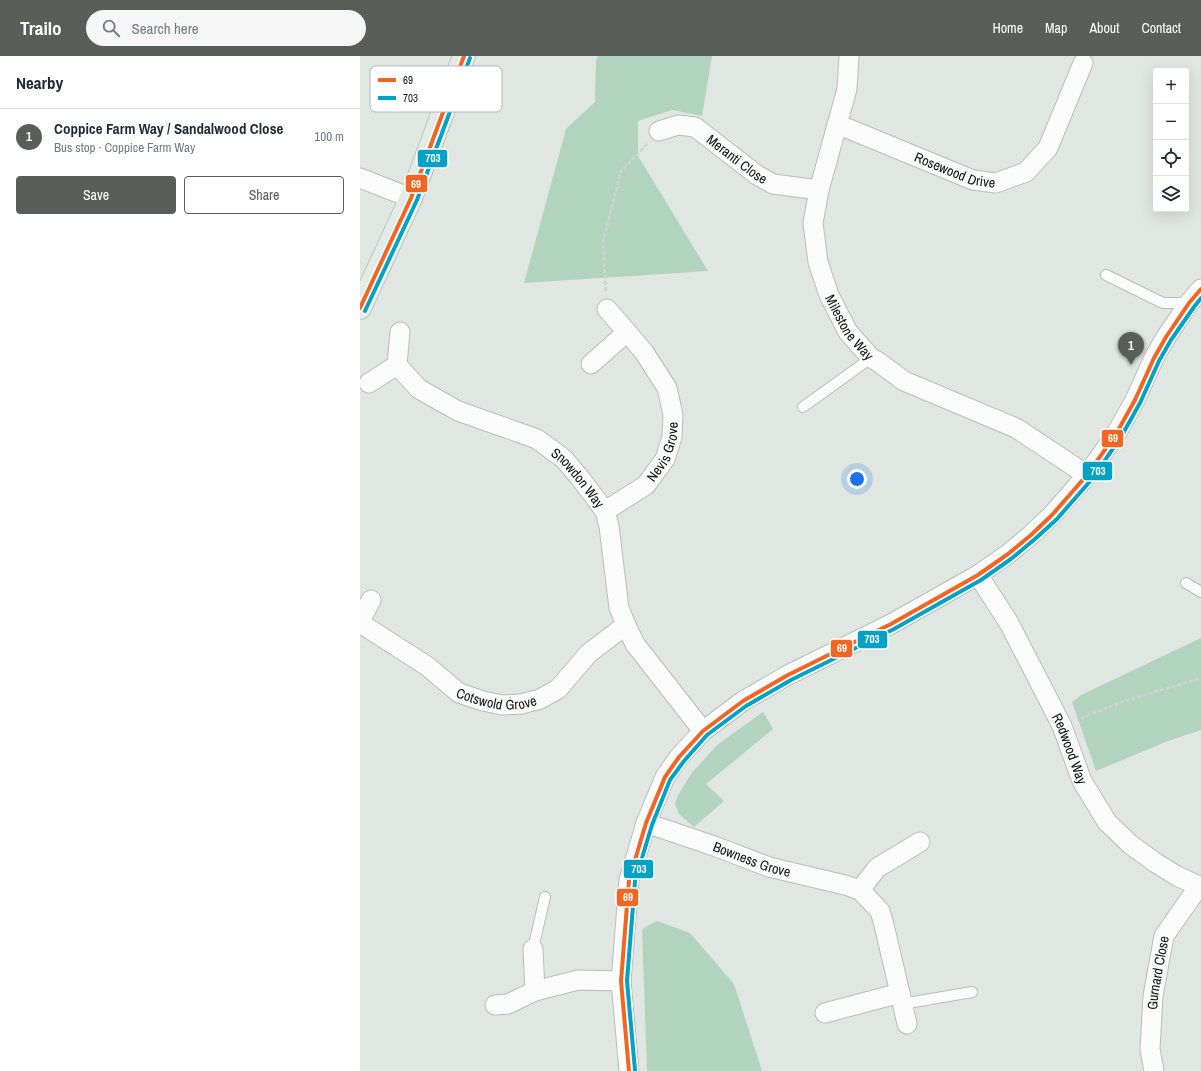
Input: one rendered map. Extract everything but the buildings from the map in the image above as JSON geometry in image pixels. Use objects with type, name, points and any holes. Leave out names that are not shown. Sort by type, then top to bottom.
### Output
[{"type":"main road","points":[[460,66],[464,56]]},
{"type":"main road","points":[[360,308],[412,198],[443,112]]},
{"type":"street","name":"Milestone Way","points":[[849,56],[847,89],[818,190],[813,222],[818,262],[829,295],[848,332],[871,358],[904,381],[1016,428],[1087,475]]},
{"type":"street","name":"Rosewood Drive","points":[[837,124],[973,180],[996,183],[1026,172],[1048,148],[1083,63]]},
{"type":"street","name":"Meranti Close","points":[[659,131],[678,126],[695,127],[757,175],[773,184],[818,190]]},
{"type":"street","points":[[360,178],[412,198]]},
{"type":"street","points":[[629,1071],[621,981],[629,880],[646,823],[665,777],[679,757],[703,730],[744,701],[788,674],[891,624],[978,575],[1008,554],[1031,535],[1052,515],[1087,475],[1116,434],[1135,400],[1154,358],[1166,337],[1197,301]]},
{"type":"street","name":"Nevis Grove","points":[[605,511],[646,485],[665,459],[672,437],[673,415],[667,388],[644,352],[608,309]]},
{"type":"street","points":[[370,383],[397,365],[400,332]]},
{"type":"street","points":[[591,364],[627,332]]},
{"type":"street","name":"Snowdon Way","points":[[397,365],[419,389],[458,411],[537,439],[564,458],[605,511],[609,526],[619,608],[635,644],[703,730]]},
{"type":"street","name":"Redwood Way","points":[[978,575],[1009,623],[1062,726],[1082,780],[1107,822],[1131,845],[1156,863],[1177,876],[1200,887]]},
{"type":"street","name":"Cotswold Grove","points":[[371,600],[360,622],[427,666],[459,693],[502,706],[521,704],[540,699],[558,689],[588,653],[626,625]]},
{"type":"street","name":"Bowness Grove","points":[[646,823],[714,846],[769,867],[860,890],[880,911],[907,1024]]},
{"type":"street","points":[[860,890],[877,868],[920,842]]},
{"type":"street","name":"Gurnard Close","points":[[1154,1071],[1150,1049],[1153,996],[1164,936],[1200,887]]},
{"type":"street","points":[[533,949],[535,991]]},
{"type":"street","points":[[495,1005],[508,1004],[535,991],[578,980],[621,981]]},
{"type":"street","points":[[825,1013],[901,998]]},
{"type":"lane","points":[[1106,275],[1163,303],[1197,301]]},
{"type":"lane","points":[[803,407],[871,358]]},
{"type":"lane","points":[[1186,583],[1201,592]]},
{"type":"lane","points":[[533,949],[545,897]]},
{"type":"lane","points":[[901,998],[972,992]]},
{"type":"path","points":[[608,309],[603,242],[621,171],[659,131]]},
{"type":"path","points":[[1062,726],[1125,700],[1201,678]]},
{"type":"green space","points":[[598,56],[712,56],[702,116],[672,110],[638,121],[638,156],[708,271],[524,283],[566,129],[595,102],[596,60]]},
{"type":"green space","points":[[1201,638],[1201,730],[1168,741],[1096,771],[1072,702],[1081,695]]},
{"type":"green space","points":[[763,712],[773,729],[706,784],[724,801],[694,827],[679,814],[675,804],[678,795],[691,774],[717,745]]},
{"type":"green space","points":[[657,921],[690,933],[734,984],[762,1071],[647,1071],[642,929]]},
{"type":"transit line","name":"69","points":[[460,66],[464,56]]},
{"type":"transit line","name":"703","points":[[467,66],[470,58]]},
{"type":"transit line","name":"69","points":[[360,308],[411,198],[443,112]]},
{"type":"transit line","name":"703","points":[[365,311],[417,200],[450,112]]},
{"type":"transit line","name":"69","points":[[629,1071],[621,981],[629,880],[646,823],[665,777],[679,757],[703,731],[743,701],[788,675],[891,624],[978,575],[1008,554],[1031,535],[1052,515],[1087,475],[1116,434],[1135,400],[1154,358],[1166,337],[1189,303],[1201,289]]},
{"type":"transit line","name":"703","points":[[635,1070],[627,981],[635,881],[652,825],[670,780],[684,761],[707,735],[746,706],[791,680],[894,629],[981,580],[1011,559],[1035,539],[1057,519],[1092,479],[1121,437],[1140,403],[1159,361],[1171,340],[1201,298]]},
{"type":"place","name":"Coppice Farm Way / Sandalwood Close","points":[[1131,365]]}]
